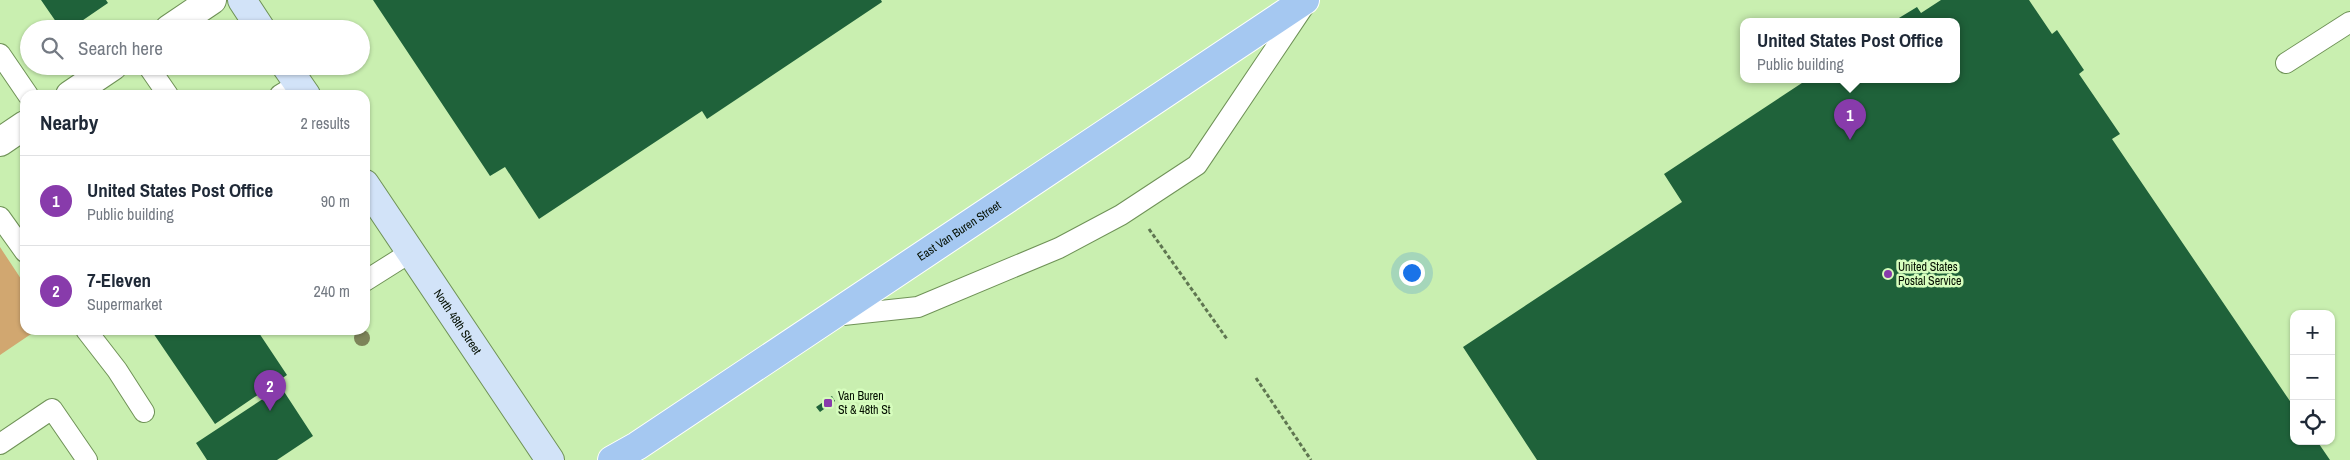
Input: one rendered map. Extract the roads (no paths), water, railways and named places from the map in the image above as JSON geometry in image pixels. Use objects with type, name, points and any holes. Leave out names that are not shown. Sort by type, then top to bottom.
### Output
[{"type":"main road","name":"East Van Buren Street","points":[[612,460],[638,446],[1306,0]]},
{"type":"street","points":[[182,20],[212,0]]},
{"type":"street","points":[[242,0],[255,20]]},
{"type":"street","points":[[77,90],[100,75]]},
{"type":"street","points":[[0,142],[20,128]]},
{"type":"street","name":"North 48th Street","points":[[370,191],[550,460]]},
{"type":"lane","points":[[832,316],[918,307],[1059,248],[1121,215],[1197,165],[1306,0]]},
{"type":"lane","points":[[2286,63],[2350,22]]},
{"type":"lane","points":[[0,54],[25,90]]},
{"type":"lane","points":[[154,75],[165,90]]},
{"type":"lane","points":[[0,217],[20,245]]},
{"type":"lane","points":[[370,278],[411,252]]},
{"type":"lane","points":[[90,335],[117,370],[144,412]]},
{"type":"lane","points":[[0,444],[52,409],[86,460]]},
{"type":"place","name":"United States Post Office","points":[[1850,140]]},
{"type":"place","name":"United States Postal Service","points":[[1888,274]]},
{"type":"place","name":"Van Buren St & 48th St","points":[[828,403]]},
{"type":"place","name":"7-Eleven","points":[[270,411]]}]
